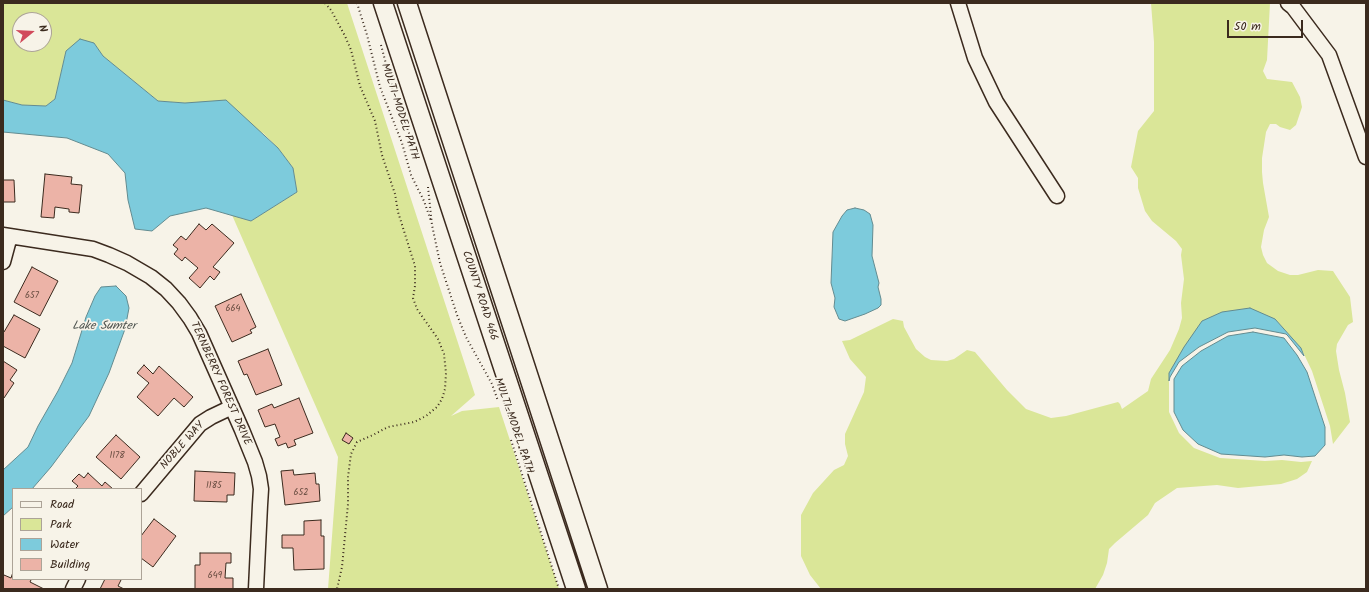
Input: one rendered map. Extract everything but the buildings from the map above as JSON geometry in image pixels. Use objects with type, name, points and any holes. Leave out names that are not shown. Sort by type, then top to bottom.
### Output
[{"type":"main road","name":"COUNTY ROAD 466","points":[[383,3],[576,589]]},
{"type":"main road","name":"COUNTY ROAD 466","points":[[407,3],[598,589]]},
{"type":"street","points":[[958,3],[975,58],[996,102],[1057,196]]},
{"type":"street","points":[[1288,3],[1294,6],[1329,55],[1366,157]]},
{"type":"street","points":[[3,262],[7,236]]},
{"type":"street","name":"TERNBERRY FOREST DRIVE","points":[[7,236],[93,249],[109,255],[133,266],[151,278],[166,289],[179,303],[199,333],[232,407],[255,462],[259,476],[261,489],[256,589]]},
{"type":"street","name":"NOBLE WAY","points":[[142,493],[200,424],[232,407]]},
{"type":"street","points":[[73,589],[78,580]]},
{"type":"path","points":[[325,3],[345,36],[351,50],[360,86],[374,121],[382,155],[395,194],[398,212],[415,266],[416,286],[413,298],[421,315],[438,339],[444,354],[446,373],[445,389],[442,399],[437,407],[426,416],[414,422],[388,427],[357,442],[351,454],[342,567],[336,589]]},
{"type":"path","name":"MULTI-MODEL PATH","points":[[357,3],[380,87],[402,143],[411,175],[424,201],[432,225]]},
{"type":"path","name":"MULTI-MODEL PATH","points":[[380,38],[394,94],[406,128],[420,160]]},
{"type":"path","name":"MULTI-MODEL PATH","points":[[426,182],[432,225],[440,263],[457,315],[466,337],[492,384],[500,405]]},
{"type":"path","name":"MULTI-MODEL PATH","points":[[509,434],[559,589]]},
{"type":"green space","points":[[3,3],[347,3],[475,395],[451,416],[462,411],[499,407],[559,589],[328,589],[338,457],[232,215],[251,221],[297,192],[293,168],[278,148],[263,133],[185,103],[158,101],[103,56],[94,43],[66,51],[55,99],[46,106],[22,105],[3,100]]},
{"type":"green space","points":[[1151,3],[1270,3],[1267,60],[1263,71],[1267,79],[1292,82],[1300,97],[1302,107],[1296,125],[1290,130],[1276,124],[1270,124],[1266,132],[1262,158],[1262,172],[1269,217],[1264,230],[1261,247],[1267,263],[1278,271],[1290,275],[1298,275],[1318,270],[1333,271],[1350,297],[1353,322],[1348,325],[1337,344],[1336,351],[1350,422],[1333,444],[1330,426],[1312,371],[1301,348],[1275,319],[1223,312],[1169,373],[1169,412],[1179,433],[1194,448],[1220,458],[1265,461],[1312,461],[1307,472],[1297,479],[1281,484],[1238,488],[1217,485],[1177,488],[1155,503],[1148,515],[1109,549],[1103,575],[1095,589],[821,589],[810,575],[801,556],[801,515],[813,493],[834,470],[844,465],[848,456],[845,444],[845,434],[864,392],[866,377],[850,359],[842,341],[850,340],[893,319],[903,321],[904,327],[916,349],[925,357],[931,360],[947,361],[954,359],[967,350],[975,352],[1007,390],[1026,409],[1051,418],[1066,416],[1118,402],[1122,409],[1148,391],[1151,379],[1170,350],[1179,329],[1182,318],[1181,303],[1184,279],[1181,255],[1182,249],[1176,241],[1152,221],[1145,211],[1138,188],[1138,178],[1131,167],[1138,131],[1154,111],[1154,42]]},
{"type":"water","points":[[80,39],[94,43],[103,56],[158,101],[185,103],[226,100],[278,148],[293,168],[297,192],[251,221],[206,208],[170,216],[152,231],[135,229],[128,200],[125,173],[108,154],[67,138],[3,132],[3,100],[22,105],[46,106],[55,99],[66,51]]},
{"type":"water","points":[[855,208],[864,210],[870,214],[873,225],[872,256],[879,283],[878,287],[881,305],[865,314],[845,321],[839,319],[834,307],[835,298],[831,283],[833,232],[847,210]]},
{"type":"water","name":"Lake Sumter","points":[[116,286],[126,296],[129,308],[125,329],[109,373],[89,416],[51,467],[33,488],[12,488],[12,508],[3,516],[3,470],[28,447],[58,391],[72,363],[86,317],[95,296],[101,287]]},
{"type":"water","points":[[1250,308],[1275,319],[1301,348],[1304,356],[1286,334],[1255,328],[1228,332],[1199,347],[1179,362],[1169,381],[1169,373],[1184,347],[1202,321],[1222,312]]},
{"type":"water","points":[[1253,332],[1284,338],[1297,355],[1307,372],[1325,427],[1325,445],[1315,456],[1302,457],[1284,455],[1265,457],[1221,454],[1198,444],[1183,430],[1174,412],[1174,379],[1182,366],[1201,351],[1228,336]]}]
